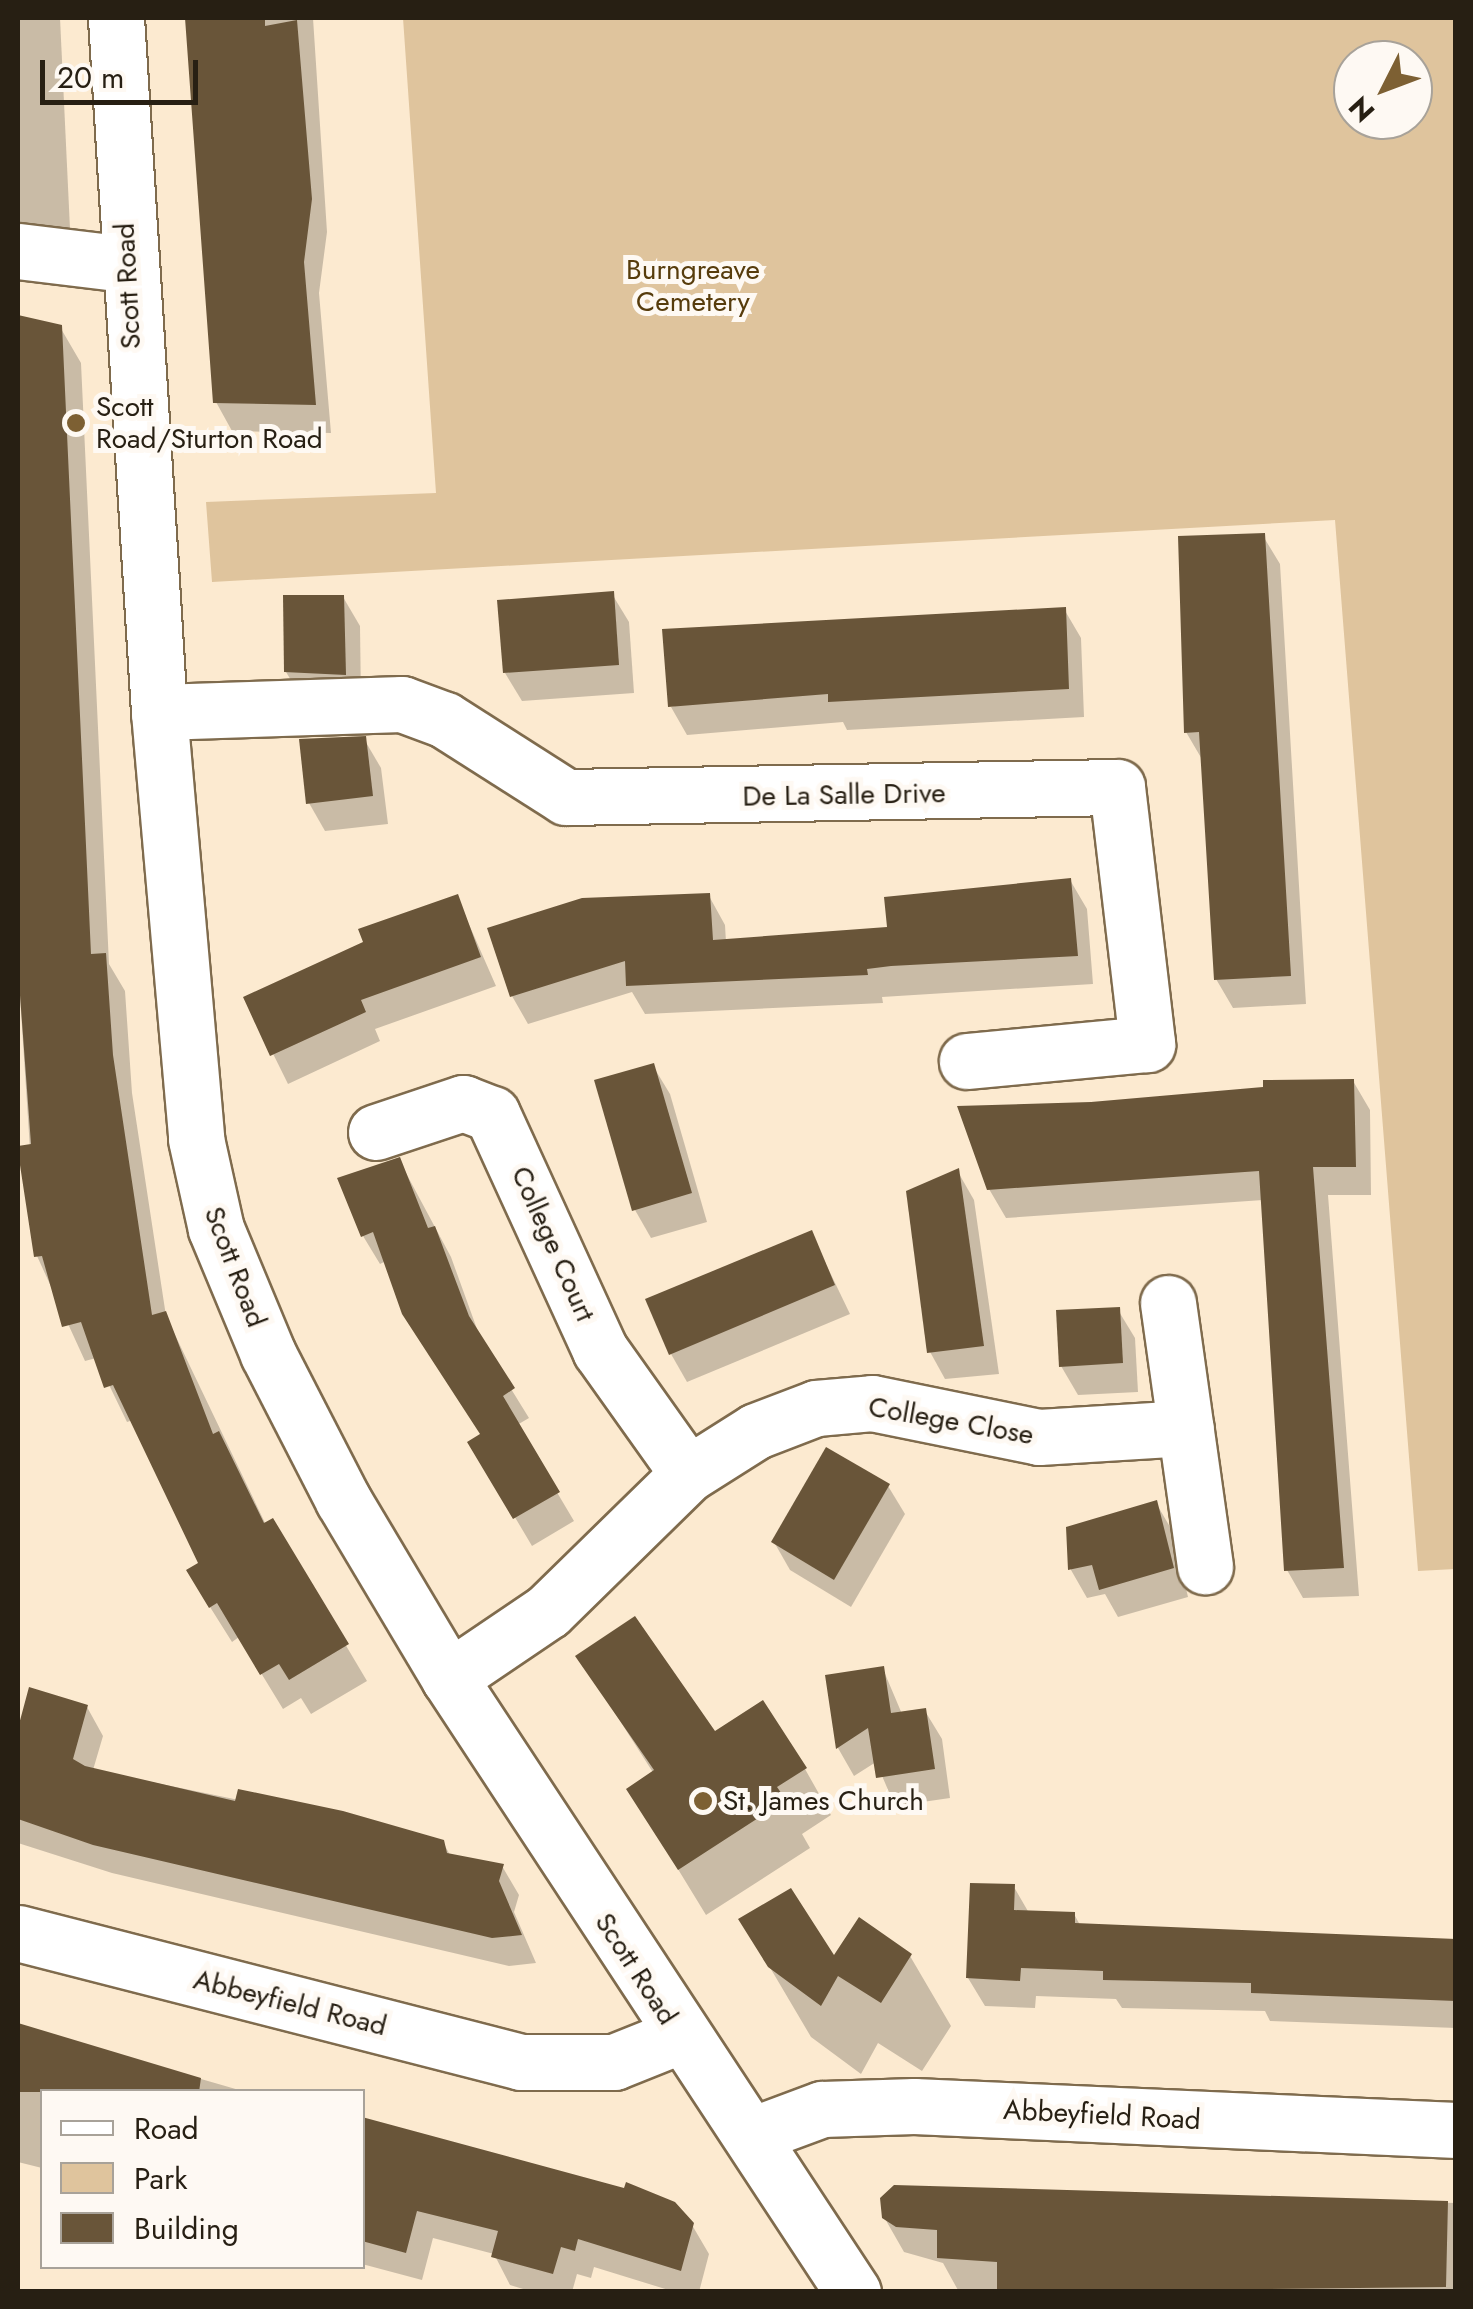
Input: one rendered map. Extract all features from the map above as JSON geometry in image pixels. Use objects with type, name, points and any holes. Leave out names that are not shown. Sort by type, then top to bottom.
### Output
[{"type":"street","name":"Scott Road","points":[[116,18],[126,264],[158,712],[196,1140],[216,1229],[334,1483],[449,1678],[679,2036],[752,2134],[853,2292]]},
{"type":"street","points":[[18,251],[126,264]]},
{"type":"street","name":"De La Salle Drive","points":[[158,712],[402,704],[445,720],[566,797],[1117,788],[1147,1044],[967,1061]]},
{"type":"street","name":"College Court","points":[[376,1132],[463,1103],[492,1114],[600,1350],[688,1474]]},
{"type":"street","points":[[1168,1303],[1205,1566]]},
{"type":"street","name":"College Close","points":[[449,1678],[548,1611],[688,1474],[756,1431],[816,1408],[872,1403],[1039,1437],[1186,1428]]},
{"type":"street","name":"Abbeyfield Road","points":[[18,1933],[522,2062],[614,2062],[679,2036]]},
{"type":"street","name":"Abbeyfield Road","points":[[752,2134],[822,2109],[914,2106],[1456,2130]]},
{"type":"green space","name":"Burngreave Cemetery","points":[[403,18],[1455,18],[1455,1569],[1418,1571],[1335,520],[212,582],[206,502],[436,493]]},
{"type":"building","points":[[185,18],[265,18],[265,26],[297,20],[312,199],[304,262],[316,405],[213,403]]},
{"type":"building","points":[[18,315],[62,325],[91,954],[106,953],[113,1055],[152,1315],[166,1311],[213,1434],[219,1431],[264,1523],[273,1518],[349,1644],[289,1680],[279,1664],[260,1675],[217,1603],[209,1608],[186,1570],[198,1563],[113,1385],[104,1388],[81,1322],[62,1327],[42,1256],[34,1257],[18,1152],[18,1146],[31,1144],[18,968]]},
{"type":"building","points":[[1265,533],[1291,976],[1214,980],[1199,732],[1184,733],[1178,536]]},
{"type":"building","points":[[614,591],[619,665],[503,673],[497,600]]},
{"type":"building","points":[[283,595],[344,595],[346,675],[284,672]]},
{"type":"building","points":[[1066,607],[1069,689],[828,702],[828,694],[668,707],[662,629]]},
{"type":"building","points":[[366,736],[373,796],[306,804],[299,739]]},
{"type":"building","points":[[1071,878],[1078,956],[891,966],[867,969],[868,975],[626,986],[625,961],[510,997],[487,928],[582,898],[710,893],[713,940],[887,927],[884,897]]},
{"type":"building","points":[[458,894],[481,957],[361,1000],[366,1012],[270,1056],[243,997],[363,942],[358,929]]},
{"type":"building","points":[[654,1063],[692,1193],[632,1211],[594,1080]]},
{"type":"building","points":[[1354,1079],[1356,1167],[1313,1167],[1344,1568],[1284,1571],[1259,1171],[987,1190],[957,1106],[1091,1102],[1263,1087],[1263,1080]]},
{"type":"building","points":[[400,1157],[428,1228],[435,1226],[469,1316],[515,1388],[503,1396],[560,1492],[513,1519],[467,1442],[480,1434],[402,1314],[373,1232],[361,1237],[337,1178]]},
{"type":"building","points":[[959,1168],[984,1346],[927,1353],[906,1191]]},
{"type":"building","points":[[812,1230],[835,1285],[669,1355],[645,1299]]},
{"type":"building","points":[[1120,1307],[1123,1363],[1059,1367],[1056,1310]]},
{"type":"building","points":[[826,1447],[890,1484],[834,1580],[771,1542]]},
{"type":"building","points":[[1157,1500],[1174,1568],[1099,1590],[1092,1565],[1068,1570],[1066,1527]]},
{"type":"building","points":[[635,1616],[715,1731],[763,1700],[807,1768],[777,1787],[786,1800],[678,1870],[626,1789],[654,1770],[575,1656]]},
{"type":"building","points":[[884,1666],[891,1713],[926,1708],[935,1769],[876,1778],[868,1728],[836,1749],[825,1675]]},
{"type":"building","points":[[29,1687],[88,1705],[73,1759],[85,1766],[235,1801],[238,1789],[343,1811],[444,1840],[447,1853],[504,1864],[499,1881],[522,1935],[492,1938],[93,1845],[18,1819],[18,1728]]},
{"type":"building","points":[[970,1883],[1015,1884],[1014,1910],[1075,1912],[1075,1923],[1456,1939],[1456,2001],[1251,1993],[1251,1983],[1103,1980],[1103,1971],[1021,1968],[1020,1981],[966,1978]]},
{"type":"building","points":[[791,1888],[834,1955],[859,1917],[912,1954],[881,2003],[838,1976],[821,2006],[768,1967],[738,1919]]},
{"type":"building","points":[[18,2023],[201,2078],[199,2089],[18,2092]]},
{"type":"building","points":[[365,2118],[624,2188],[626,2182],[675,2202],[694,2223],[681,2271],[578,2239],[575,2251],[561,2247],[553,2274],[491,2257],[498,2231],[417,2211],[406,2253],[365,2242]]},
{"type":"building","points":[[894,2185],[1448,2201],[1446,2287],[997,2292],[997,2262],[937,2258],[937,2230],[896,2227],[882,2218],[880,2198]]},
{"type":"place","name":"Scott Road/Sturton Road","points":[[76,423]]},
{"type":"place","name":"St. James Church","points":[[703,1801]]}]
